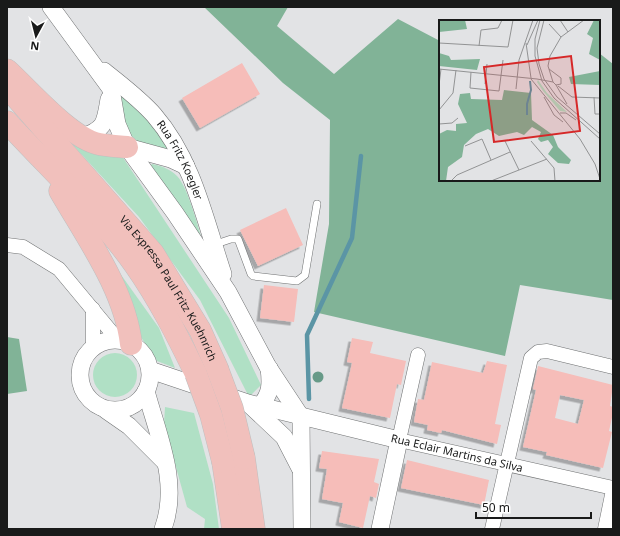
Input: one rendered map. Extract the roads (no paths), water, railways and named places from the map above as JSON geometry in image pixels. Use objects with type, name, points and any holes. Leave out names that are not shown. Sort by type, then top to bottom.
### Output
[{"type":"main road","points":[[7,70],[67,126],[82,137],[98,144],[127,147]]},
{"type":"main road","name":"Via Expressa Paul Fritz Kuehnrich","points":[[7,87],[153,253],[200,330],[217,368],[232,408],[244,458],[254,529]]},
{"type":"main road","name":"Via Expressa Paul Fritz Kuehnrich","points":[[7,122],[86,206],[134,264],[157,299],[196,374],[211,415],[223,462],[233,529]]},
{"type":"main road","points":[[45,164],[119,296],[129,324],[125,342]]},
{"type":"street","name":"Rua Fritz Koegler","points":[[50,7],[111,89],[117,124],[127,147],[175,213],[228,292],[268,367],[301,417]]},
{"type":"street","name":"Rua Fritz Koegler","points":[[86,57],[127,89],[154,115],[172,139],[195,187],[228,292]]},
{"type":"street","points":[[82,137],[97,132],[103,125],[111,89]]},
{"type":"street","points":[[127,147],[171,159],[186,166]]},
{"type":"street","points":[[7,245],[23,247],[59,269],[93,309],[125,342],[140,350],[147,360],[150,370],[150,381],[146,391],[138,401],[128,408],[116,411],[106,410]]},
{"type":"street","points":[[93,309],[93,348]]},
{"type":"street","points":[[125,342],[105,341],[93,348],[84,358],[80,372],[82,385],[92,402],[130,426],[166,464]]},
{"type":"street","points":[[492,529],[530,358],[538,352],[547,351],[613,367]]},
{"type":"street","points":[[380,529],[418,356]]},
{"type":"street","points":[[268,367],[271,380],[270,391],[254,405],[284,437],[302,472]]},
{"type":"street","name":"Rua Eclair Martins da Silva","points":[[150,370],[254,405],[613,489]]},
{"type":"street","points":[[146,391],[166,464],[170,491],[168,510],[162,529]]},
{"type":"street","points":[[301,417],[302,529]]},
{"type":"street","points":[[605,529],[613,489]]},
{"type":"lane","points":[[213,245],[231,239],[238,239],[253,276],[297,281],[302,279],[305,275],[317,204]]},
{"type":"waterway","points":[[309,399],[307,335],[352,238],[361,156]]}]
